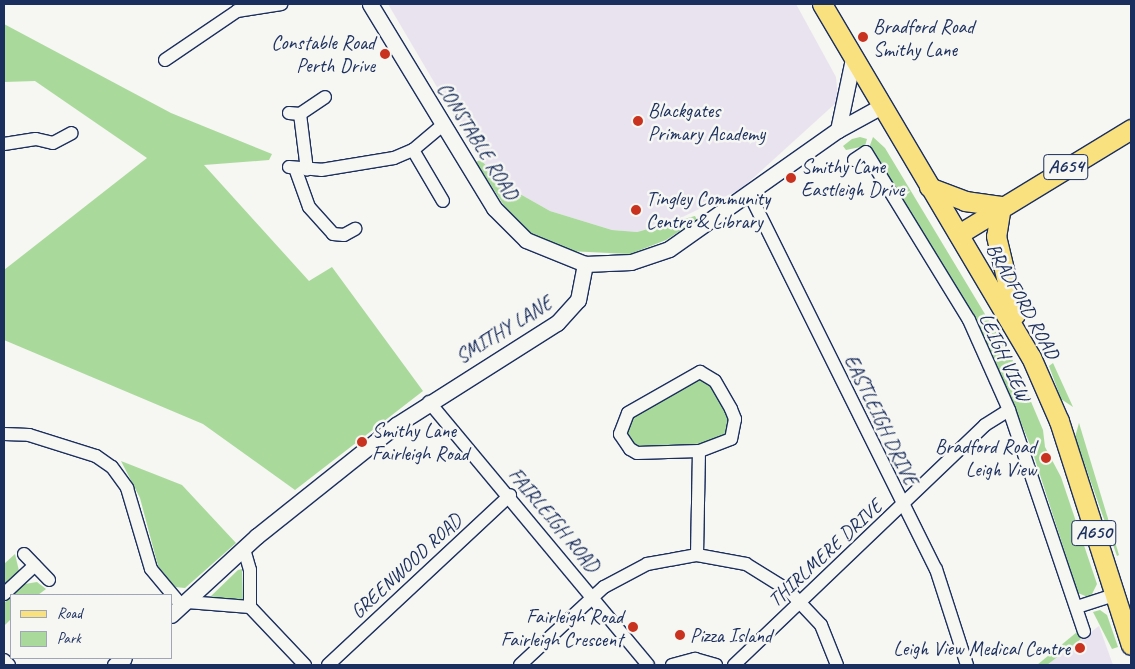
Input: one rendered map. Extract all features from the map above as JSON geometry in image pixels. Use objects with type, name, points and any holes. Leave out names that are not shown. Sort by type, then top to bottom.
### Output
[{"type":"main road","name":"BRADFORD ROAD","points":[[822,4],[880,107],[1018,330],[1059,421],[1131,645]]},
{"type":"main road","name":"A654","points":[[959,234],[1001,206],[1131,129]]},
{"type":"main road","points":[[929,187],[964,201],[1001,206],[996,236],[1018,330]]},
{"type":"street","points":[[165,60],[236,7],[281,4]]},
{"type":"street","name":"CONSTABLE ROAD","points":[[370,4],[443,125],[509,226],[545,250],[585,264]]},
{"type":"street","points":[[838,130],[847,103],[853,59]]},
{"type":"street","points":[[325,97],[294,114],[297,169],[309,207],[333,234],[344,235],[355,229]]},
{"type":"street","points":[[585,264],[650,257],[688,238],[838,130],[880,107]]},
{"type":"street","points":[[297,169],[373,162],[413,150],[443,125]]},
{"type":"street","points":[[4,144],[36,139],[51,149],[72,134]]},
{"type":"street","points":[[413,150],[443,202]]},
{"type":"street","name":"LEIGH VIEW","points":[[854,160],[866,152],[969,320],[1009,410],[1084,632]]},
{"type":"street","name":"EASTLEIGH DRIVE","points":[[750,194],[902,506],[936,569],[967,665]]},
{"type":"street","name":"SMITHY LANE","points":[[180,608],[244,549],[429,402],[557,323],[578,300],[585,264]]},
{"type":"street","points":[[708,374],[731,409],[735,428],[731,439],[718,448],[699,451],[637,453],[624,442],[620,426],[628,413],[683,378],[708,374]]},
{"type":"street","name":"FAIRLEIGH ROAD","points":[[429,402],[510,495],[648,665]]},
{"type":"street","name":"THIRLMERE DRIVE","points":[[734,665],[985,425],[1009,410]]},
{"type":"street","points":[[4,434],[29,435],[96,456],[112,467],[127,488],[151,569],[170,594]]},
{"type":"street","points":[[697,555],[699,451]]},
{"type":"street","name":"GREENWOOD ROAD","points":[[328,665],[510,495]]},
{"type":"street","points":[[244,549],[250,570],[250,607],[305,665]]},
{"type":"street","points":[[24,554],[49,580]]},
{"type":"street","points":[[520,665],[593,596],[647,564],[697,555],[746,564],[802,601],[821,625],[837,665]]},
{"type":"street","points":[[4,594],[35,565]]},
{"type":"street","points":[[1077,607],[1114,595]]},
{"type":"street","points":[[172,597],[180,608],[250,607]]},
{"type":"street","points":[[672,665],[695,659],[716,665]]},
{"type":"street","points":[[4,660],[9,665]]},
{"type":"shaded area","name":"Blackgates Primary Academy","points":[[388,4],[796,4],[836,77],[838,101],[741,189],[672,222],[637,232],[612,230],[550,211],[520,194],[480,160]]},
{"type":"shaded area","name":"Leigh View Medical Centre","points":[[1099,626],[1113,665],[1047,665]]},
{"type":"green space","points":[[4,24],[171,113],[272,154],[269,160],[204,165],[309,281],[332,267],[423,391],[295,490],[203,424],[4,340],[4,270],[147,158],[35,81],[4,82]]},
{"type":"green space","points":[[860,137],[867,139],[865,146],[846,150],[843,146],[852,139]]},
{"type":"green space","points":[[873,137],[885,148],[1015,364],[1043,430],[1045,447],[1061,477],[1097,584],[1090,598],[1078,593],[1031,447],[994,358],[869,148]]},
{"type":"green space","points":[[480,160],[520,194],[550,211],[612,230],[637,232],[695,216],[697,220],[666,240],[630,254],[568,251],[529,232],[510,215],[476,162]]},
{"type":"green space","points":[[1053,363],[1073,407],[1061,399],[1049,366]]},
{"type":"green space","points":[[697,378],[709,383],[729,417],[725,437],[705,443],[640,449],[627,438],[627,421]]},
{"type":"green space","points":[[1079,423],[1119,555],[1117,556],[1075,437]]},
{"type":"green space","points":[[121,461],[182,485],[236,543],[185,588],[175,587],[158,566],[140,498]]},
{"type":"green space","points":[[15,554],[19,571],[4,587],[4,564]]},
{"type":"green space","points":[[242,569],[243,600],[209,598],[238,570]]},
{"type":"green space","points":[[37,582],[46,589],[39,594],[13,594],[25,584]]},
{"type":"green space","points":[[10,597],[10,620],[4,626],[4,603]]},
{"type":"green space","points":[[1100,610],[1107,615],[1118,647],[1112,649],[1093,612]]},
{"type":"green space","points":[[1077,632],[1081,639],[1047,665],[1037,665]]},
{"type":"place","name":"Bradford Road Smithy Lane","points":[[863,37]]},
{"type":"place","name":"Constable Road Perth Drive","points":[[385,54]]},
{"type":"place","name":"Blackgates Primary Academy","points":[[638,121]]},
{"type":"place","name":"Smithy Lane Eastleigh Drive","points":[[791,178]]},
{"type":"place","name":"Tingley Community Centre & Library","points":[[636,210]]},
{"type":"place","name":"Smithy Lane Fairleigh Road","points":[[362,442]]},
{"type":"place","name":"Bradford Road Leigh View","points":[[1046,458]]},
{"type":"place","name":"Fairleigh Road Fairleigh Crescent","points":[[633,627]]},
{"type":"place","name":"Pizza Island","points":[[680,635]]},
{"type":"place","name":"Leigh View Medical Centre","points":[[1080,648]]}]
